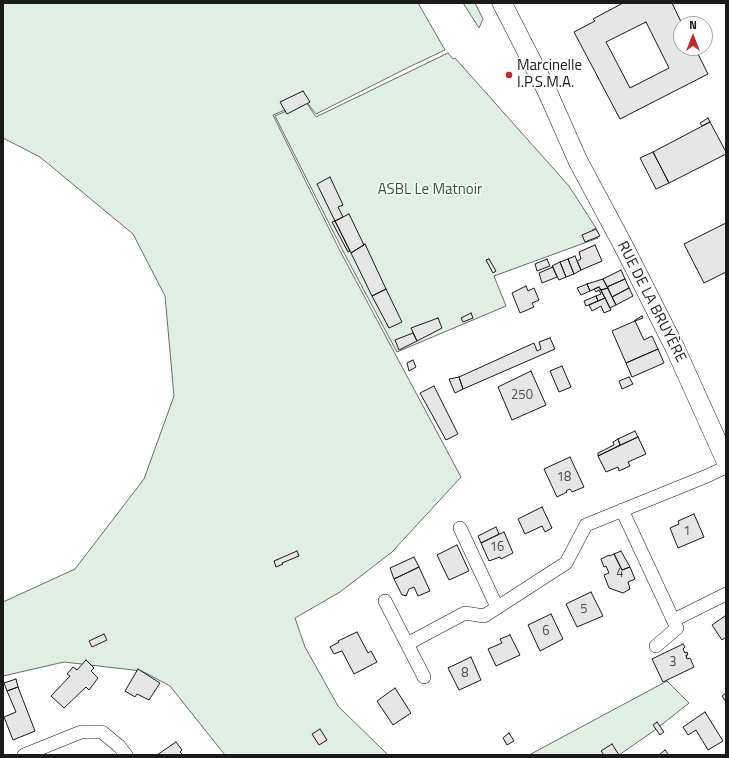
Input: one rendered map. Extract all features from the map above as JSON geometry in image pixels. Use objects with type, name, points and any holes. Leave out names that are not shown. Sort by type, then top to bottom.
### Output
[{"type":"street","name":"RUE DE LA BRUYÈRE","points":[[489,3],[536,98],[572,146]]},
{"type":"street","name":"RUE DE LA BRUYÈRE","points":[[502,3],[548,93],[572,146],[675,348],[726,461]]},
{"type":"street","points":[[407,644],[465,613],[484,616],[566,563],[586,524],[726,467]]},
{"type":"street","points":[[622,510],[677,628],[656,646]]},
{"type":"street","points":[[460,528],[497,607]]},
{"type":"street","points":[[674,620],[726,594]]},
{"type":"street","points":[[385,602],[424,676]]},
{"type":"street","points":[[24,755],[81,732],[102,732],[119,746],[126,755]]},
{"type":"green space","points":[[3,3],[418,3],[445,50],[316,114],[306,101],[273,115],[340,251],[461,477],[392,552],[340,592],[295,618],[305,647],[338,706],[388,755],[225,755],[170,686],[142,671],[64,662],[3,676],[3,602],[75,569],[144,479],[174,396],[165,296],[133,234],[40,157],[3,138]]},
{"type":"green space","points":[[463,3],[475,3],[483,19],[479,28]]},
{"type":"green space","name":"ASBL Le Matnoir","points":[[448,53],[453,59],[455,58],[569,186],[596,228],[592,230],[598,238],[494,276],[506,306],[397,352],[343,251],[275,116],[306,102],[316,117]]},
{"type":"green space","points":[[667,681],[689,703],[655,730],[619,755],[529,755]]},
{"type":"building","points":[[623,3],[672,3],[678,16],[673,16],[673,56],[699,56],[708,74],[620,119],[574,32],[595,21],[593,19]],"holes":[[[646,22],[669,68],[630,88],[606,42]]]},
{"type":"building","points":[[303,91],[310,102],[287,114],[280,102]]},
{"type":"building","points":[[708,118],[710,122],[702,126],[700,123]]},
{"type":"building","points":[[710,122],[726,154],[669,183],[653,152]]},
{"type":"building","points":[[653,152],[669,183],[656,189],[640,158]]},
{"type":"building","points":[[330,177],[343,205],[338,207],[343,217],[335,221],[317,184]]},
{"type":"building","points":[[349,214],[364,245],[351,253],[335,221]]},
{"type":"building","points":[[335,221],[350,251],[348,252],[332,222]]},
{"type":"building","points":[[726,223],[726,272],[704,283],[684,244]]},
{"type":"building","points":[[596,229],[600,236],[585,242],[582,235]]},
{"type":"building","points":[[365,244],[386,289],[372,296],[351,253]]},
{"type":"building","points":[[595,245],[602,261],[581,270],[577,261],[581,259],[579,252]]},
{"type":"building","points":[[575,256],[581,270],[574,274],[568,259]]},
{"type":"building","points":[[489,259],[496,271],[493,273],[486,260]]},
{"type":"building","points":[[547,259],[550,266],[537,271],[535,264]]},
{"type":"building","points":[[568,259],[574,274],[566,277],[560,262]]},
{"type":"building","points":[[560,262],[566,277],[559,280],[552,266]]},
{"type":"building","points":[[553,267],[557,277],[542,283],[539,273]]},
{"type":"building","points":[[621,270],[625,279],[607,287],[603,279]]},
{"type":"building","points":[[603,279],[608,288],[601,290],[599,287],[590,291],[587,284]]},
{"type":"building","points":[[625,279],[629,288],[612,297],[607,287]]},
{"type":"building","points":[[587,284],[590,291],[581,295],[577,288]]},
{"type":"building","points":[[526,286],[528,291],[534,288],[539,300],[532,303],[534,307],[520,313],[512,293]]},
{"type":"building","points":[[599,287],[605,298],[598,301],[596,296],[601,294],[599,290],[596,292],[594,289]]},
{"type":"building","points":[[608,288],[616,305],[610,308],[601,290]]},
{"type":"building","points":[[629,288],[633,296],[616,305],[612,297]]},
{"type":"building","points":[[386,289],[402,322],[389,328],[372,296]]},
{"type":"building","points":[[596,296],[598,301],[586,306],[584,301]]},
{"type":"building","points":[[605,298],[611,310],[604,313],[601,306],[592,311],[589,305]]},
{"type":"building","points":[[471,313],[473,318],[463,322],[461,318]]},
{"type":"building","points":[[642,316],[643,318],[635,321],[635,320]]},
{"type":"building","points":[[438,318],[442,328],[417,341],[411,328]]},
{"type":"building","points":[[635,321],[644,340],[652,336],[658,349],[626,363],[612,331]]},
{"type":"building","points":[[413,333],[417,341],[399,350],[395,340]]},
{"type":"building","points":[[550,338],[555,349],[463,389],[459,377],[534,343],[537,351],[541,349],[539,342]]},
{"type":"building","points":[[658,349],[664,363],[632,377],[626,363]]},
{"type":"building","points":[[413,360],[416,367],[409,371],[407,363]]},
{"type":"building","points":[[562,366],[571,387],[559,392],[550,371]]},
{"type":"building","points":[[531,371],[546,405],[512,420],[498,387]]},
{"type":"building","points":[[459,377],[463,389],[455,393],[449,379]]},
{"type":"building","points":[[629,377],[633,384],[622,389],[619,381]]},
{"type":"building","points":[[434,386],[458,434],[446,440],[420,393]]},
{"type":"building","points":[[635,431],[638,437],[620,445],[618,439]]},
{"type":"building","points":[[638,437],[646,454],[628,462],[630,466],[619,471],[618,467],[606,472],[598,456]]},
{"type":"building","points":[[618,439],[620,445],[598,456],[598,453],[614,445],[613,442]]},
{"type":"building","points":[[570,457],[584,487],[572,492],[570,489],[557,497],[544,469]]},
{"type":"building","points":[[542,507],[552,528],[545,532],[542,526],[525,534],[518,519]]},
{"type":"building","points":[[694,514],[704,537],[678,548],[670,528],[679,524],[678,521]]},
{"type":"building","points":[[496,527],[499,534],[481,543],[478,536]]},
{"type":"building","points":[[504,532],[513,553],[501,559],[500,557],[489,561],[481,543]]},
{"type":"building","points":[[457,545],[469,571],[449,580],[437,555]]},
{"type":"building","points":[[297,551],[299,556],[276,567],[274,561]]},
{"type":"building","points":[[621,551],[630,567],[622,570],[614,554]]},
{"type":"building","points":[[614,554],[622,570],[630,567],[635,579],[628,582],[630,589],[623,593],[609,588],[604,575],[609,573],[606,566],[604,567],[601,559]]},
{"type":"building","points":[[414,557],[419,567],[394,579],[390,568]]},
{"type":"building","points":[[419,567],[430,591],[418,596],[414,587],[409,589],[406,596],[402,595],[394,579]]},
{"type":"building","points":[[591,592],[603,616],[577,627],[566,604]]},
{"type":"building","points":[[551,614],[563,639],[540,651],[528,625]]},
{"type":"building","points":[[725,616],[726,637],[722,640],[712,625]]},
{"type":"building","points":[[357,632],[368,653],[371,651],[377,662],[354,674],[342,651],[334,654],[330,647],[339,642],[338,641]]},
{"type":"building","points":[[104,634],[107,640],[92,647],[89,641]]},
{"type":"building","points":[[510,635],[520,655],[496,666],[488,649],[502,643],[500,639]]},
{"type":"building","points":[[683,644],[685,647],[683,649],[688,655],[686,655],[687,659],[690,658],[694,667],[663,682],[652,659]]},
{"type":"building","points":[[471,657],[481,680],[459,690],[448,668]]},
{"type":"building","points":[[86,660],[94,668],[91,671],[98,678],[89,690],[86,687],[64,708],[51,696],[70,676],[67,674],[73,667],[77,670]]},
{"type":"building","points":[[138,669],[160,683],[149,700],[137,694],[135,697],[125,691]]},
{"type":"building","points":[[16,679],[18,687],[7,691],[4,683]]},
{"type":"building","points":[[18,687],[35,731],[13,740],[4,717],[16,712],[7,691]]},
{"type":"building","points":[[395,688],[411,713],[393,725],[377,701]]},
{"type":"building","points":[[726,693],[726,702],[722,696]]},
{"type":"building","points":[[705,712],[723,741],[708,750],[696,730],[688,735],[683,727]]},
{"type":"building","points":[[657,722],[664,732],[660,735],[653,725]]},
{"type":"building","points":[[320,729],[327,740],[319,745],[312,734]]},
{"type":"building","points":[[509,733],[514,741],[507,745],[503,738]]},
{"type":"building","points":[[176,742],[182,750],[180,752],[183,755],[157,755]]},
{"type":"building","points":[[612,744],[619,755],[604,755],[601,751]]},
{"type":"building","points":[[665,750],[669,755],[659,755]]},
{"type":"place","name":"Marcinelle I.P.S.M.A.","points":[[509,75]]}]
